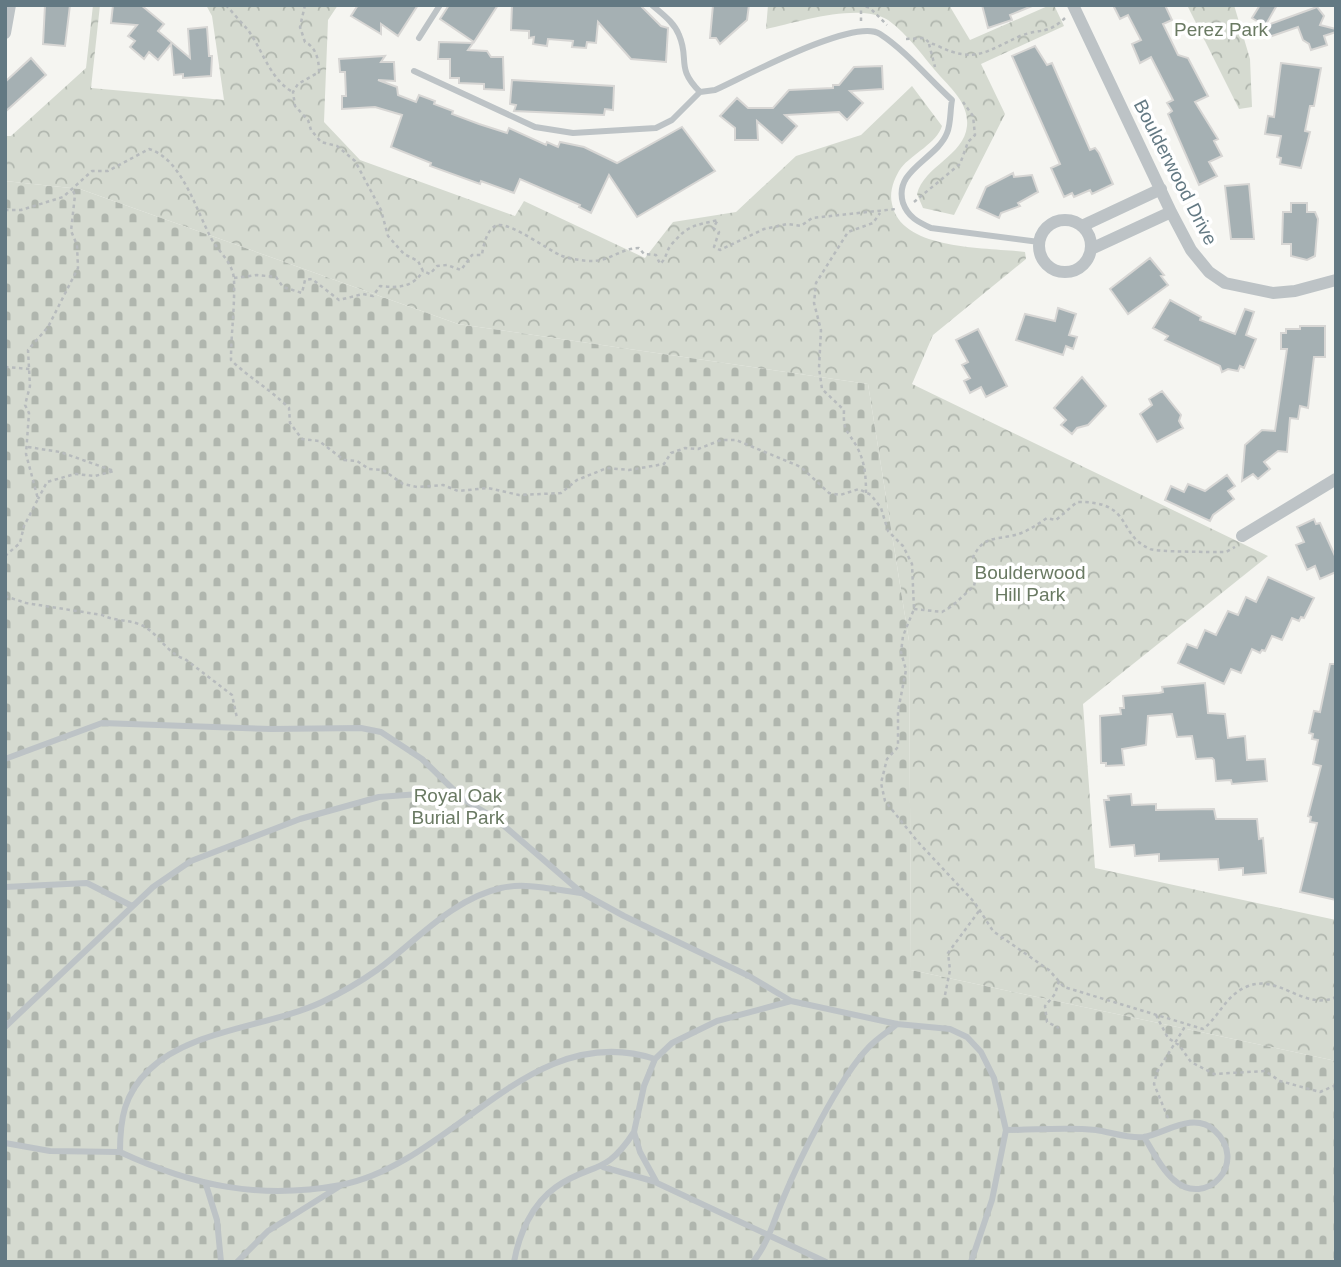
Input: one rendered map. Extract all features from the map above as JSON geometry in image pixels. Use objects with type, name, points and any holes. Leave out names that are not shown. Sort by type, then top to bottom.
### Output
[{"type":"street","points":[[5,33],[10,5]]},
{"type":"street","name":"Boulderwood Drive","points":[[1074,6],[1171,212],[1191,250],[1209,272],[1225,282],[1273,293],[1295,291],[1336,280]]},
{"type":"street","points":[[1082,226],[1161,189]]},
{"type":"street","points":[[1091,249],[1171,212]]},
{"type":"street","points":[[1056,222],[1074,222],[1082,226],[1089,236],[1091,249],[1088,258],[1075,270],[1057,271],[1042,260],[1039,242],[1042,233],[1056,222]]},
{"type":"street","points":[[1242,536],[1336,479]]},
{"type":"lane","points":[[419,38],[440,5]]},
{"type":"lane","points":[[652,5],[670,21],[680,36],[685,77],[700,92]]},
{"type":"lane","points":[[414,71],[535,127],[573,133],[656,128],[672,120],[700,92],[715,90],[834,37],[860,29],[879,32],[952,100],[947,134],[902,184],[901,195],[905,209],[915,221],[931,228],[1039,242]]},
{"type":"lane","points":[[5,759],[102,723],[238,728],[361,728],[381,732],[422,759],[463,799],[496,820],[582,893],[749,976],[791,1001],[897,1024],[950,1028],[967,1037],[981,1052],[994,1078],[1006,1130],[992,1200],[971,1262]]},
{"type":"lane","points":[[5,1027],[132,906],[169,873],[191,861],[340,806],[405,793],[433,793],[463,799]]},
{"type":"lane","points":[[5,887],[88,883],[132,906]]},
{"type":"lane","points":[[120,1152],[124,1105],[134,1085],[151,1068],[178,1051],[328,999],[377,970],[413,940],[478,896],[501,888],[523,886],[582,893]]},
{"type":"lane","points":[[514,1262],[526,1226],[537,1204],[556,1187],[603,1167],[621,1152],[634,1132],[644,1086],[654,1059],[672,1043],[692,1031],[791,1001]]},
{"type":"lane","points":[[753,1262],[771,1235],[787,1190],[852,1068],[868,1048],[897,1024]]},
{"type":"lane","points":[[237,1262],[268,1231],[342,1185],[378,1172],[421,1150],[524,1078],[584,1052],[610,1050],[654,1059]]},
{"type":"lane","points":[[1006,1130],[1093,1130],[1144,1137],[1171,1126],[1195,1123],[1212,1127],[1224,1140],[1229,1157],[1226,1172],[1215,1184],[1199,1189],[1185,1187],[1174,1181],[1144,1137]]},
{"type":"lane","points":[[634,1132],[640,1152],[657,1182]]},
{"type":"lane","points":[[5,1143],[50,1151],[120,1152],[176,1177],[206,1185],[263,1190],[342,1185]]},
{"type":"lane","points":[[603,1167],[657,1182],[826,1262]]},
{"type":"lane","points":[[206,1185],[217,1220],[221,1262]]},
{"type":"path","points":[[226,5],[248,31],[268,68],[286,89],[293,92]]},
{"type":"path","points":[[305,5],[300,27],[303,38],[311,44],[319,61],[319,72],[298,84],[293,92],[295,106],[308,120],[311,130],[321,142],[337,146],[355,161],[381,210],[388,236],[404,254],[418,261],[423,271],[430,274],[434,267],[447,265],[461,271],[472,255],[482,255],[490,229],[495,225],[503,224],[524,234],[562,257],[592,261],[623,250],[639,248],[644,254],[656,254],[660,264],[670,246],[694,223],[718,220],[713,228],[719,232],[714,247],[720,250],[775,226],[801,226],[812,218],[905,209],[960,164],[968,142],[975,135],[973,116],[959,92]]},
{"type":"path","points":[[860,29],[861,5],[881,16],[892,32]]},
{"type":"path","points":[[929,44],[955,56],[976,55],[1030,33],[1052,30],[1074,6]]},
{"type":"path","points":[[899,36],[906,39],[925,38],[939,72]]},
{"type":"path","points":[[5,210],[21,210],[63,197],[92,171],[108,171],[149,149],[160,152],[186,187],[212,241],[226,256],[234,278],[231,360],[242,372],[268,387],[289,408],[290,423],[302,439],[319,441],[344,460],[357,461],[369,469],[383,470],[403,484],[417,487],[443,485],[458,491],[488,488],[519,495],[561,494],[577,480],[607,468],[629,470],[664,464],[671,453],[685,448],[698,449],[720,440],[736,440],[801,467],[829,494],[840,495],[859,489],[866,493],[881,508],[888,531],[903,545],[912,564],[914,609],[903,636],[901,652],[906,670],[904,696],[898,711],[898,747],[887,760],[881,783],[886,801],[979,911],[993,932],[1049,970],[1064,987],[1203,1029],[1226,1000],[1245,987],[1259,982],[1271,983],[1305,998],[1326,1002],[1336,996]]},
{"type":"path","points":[[38,499],[26,454],[29,413],[25,405],[30,386],[27,349],[48,327],[78,268],[77,245],[71,232],[75,195],[72,189]]},
{"type":"path","points":[[866,493],[866,471],[857,447],[843,429],[844,410],[822,390],[819,368],[821,330],[814,303],[816,283],[848,232],[873,223],[880,213]]},
{"type":"path","points":[[234,278],[257,275],[276,277],[283,287],[302,293],[306,280],[312,279],[338,300],[363,294],[373,296],[380,286],[393,289],[412,284],[423,271]]},
{"type":"path","points":[[5,367],[30,369]]},
{"type":"path","points":[[5,556],[20,543],[24,526],[47,482],[75,474],[95,476],[114,471],[60,452],[28,447]]},
{"type":"path","points":[[914,609],[942,612],[953,606],[974,586],[977,572],[973,558],[980,544],[991,538],[1029,530],[1047,518],[1056,520],[1077,502],[1107,505],[1122,516],[1140,544],[1153,552],[1226,552],[1236,547],[1242,536]]},
{"type":"path","points":[[5,596],[26,603],[102,615],[146,628],[177,657],[185,659],[232,695],[237,710],[238,728]]},
{"type":"path","points":[[945,995],[950,970],[948,953],[979,911]]},
{"type":"path","points":[[1059,981],[1055,994],[1045,1006],[1047,1022],[1059,1028]]},
{"type":"path","points":[[1156,1015],[1168,1038],[1191,1062],[1214,1074],[1242,1075],[1254,1070],[1320,1091],[1336,1085]]},
{"type":"path","points":[[1171,1126],[1154,1084],[1157,1072],[1186,1025]]},
{"type":"green space","name":"Boulderwood Hill Park","points":[[93,5],[100,5],[91,88],[224,100],[212,16],[206,5],[338,5],[328,20],[324,122],[360,160],[515,216],[524,201],[645,258],[673,222],[736,212],[796,156],[861,135],[912,86],[942,126],[935,138],[906,163],[896,176],[891,199],[899,219],[911,231],[928,239],[968,247],[1025,252],[1026,259],[933,335],[912,384],[1268,556],[1083,704],[1095,868],[1336,920],[1336,1061],[911,970],[909,641],[868,384],[458,324],[80,189],[5,181],[5,136],[11,136],[86,68]]},
{"type":"green space","points":[[768,5],[949,5],[970,40],[1050,5],[1054,5],[1064,26],[981,64],[1005,114],[954,215],[923,208],[917,194],[927,176],[959,145],[967,126],[967,118],[955,92],[909,39],[888,20],[862,13],[828,15],[766,29]]},
{"type":"green space","name":"Perez Park","points":[[1187,5],[1234,5],[1250,59],[1252,107],[1239,109]]},
{"type":"green space","name":"Royal Oak Burial Park","points":[[5,181],[80,189],[458,324],[868,384],[909,641],[911,970],[1336,1061],[1336,1262],[5,1262]]},
{"type":"building","points":[[45,5],[70,5],[65,46],[43,44]]},
{"type":"building","points":[[113,5],[141,5],[164,24],[158,31],[190,58],[188,29],[207,27],[209,56],[212,56],[211,76],[183,78],[183,74],[174,75],[171,44],[158,60],[149,52],[144,59],[130,47],[135,41],[128,36],[137,25],[111,23]]},
{"type":"building","points":[[358,5],[418,5],[398,36],[381,24],[381,34],[351,16]]},
{"type":"building","points":[[449,5],[498,5],[474,42],[440,19]]},
{"type":"building","points":[[512,5],[640,5],[661,26],[668,28],[666,62],[631,59],[598,22],[596,43],[587,42],[586,48],[572,47],[573,41],[548,39],[547,46],[533,44],[534,37],[529,38],[529,31],[511,30]]},
{"type":"building","points":[[713,5],[749,5],[747,20],[720,44],[716,38],[710,38]]},
{"type":"building","points":[[982,5],[1032,6],[1010,15],[1012,20],[988,28]]},
{"type":"building","points":[[1113,5],[1165,5],[1172,20],[1163,24],[1178,55],[1188,58],[1208,96],[1195,102],[1218,139],[1214,141],[1222,156],[1209,162],[1217,176],[1199,185],[1168,114],[1172,111],[1167,103],[1173,100],[1151,57],[1140,63],[1132,44],[1141,40],[1128,15],[1120,19]]},
{"type":"building","points":[[1260,5],[1277,5],[1265,26],[1252,18]]},
{"type":"building","points":[[1317,7],[1324,16],[1320,25],[1336,29],[1336,32],[1324,36],[1327,45],[1311,50],[1298,27],[1266,38],[1262,27]]},
{"type":"building","points":[[439,42],[473,43],[468,50],[487,51],[491,57],[503,57],[504,90],[484,89],[484,84],[459,83],[459,78],[450,78],[450,59],[438,59]]},
{"type":"building","points":[[1035,46],[1047,65],[1052,63],[1090,150],[1095,148],[1099,153],[1113,184],[1092,194],[1090,190],[1074,197],[1072,193],[1064,197],[1051,168],[1060,164],[1012,56]]},
{"type":"building","points":[[385,56],[381,62],[394,62],[395,81],[378,80],[397,87],[398,95],[416,102],[419,95],[453,111],[452,114],[479,124],[507,133],[509,128],[546,145],[547,142],[558,147],[560,142],[584,147],[617,163],[682,127],[715,171],[637,217],[609,175],[591,213],[579,207],[580,205],[520,179],[514,193],[481,181],[480,184],[430,166],[431,163],[391,147],[402,115],[375,107],[342,109],[342,96],[346,96],[345,72],[340,72],[339,59]]},
{"type":"building","points":[[31,58],[46,75],[5,112],[5,82]]},
{"type":"building","points":[[1281,63],[1321,68],[1314,106],[1310,106],[1305,131],[1310,132],[1301,168],[1280,164],[1281,158],[1277,157],[1281,136],[1265,134],[1268,116],[1274,117]]},
{"type":"building","points":[[882,66],[883,89],[850,91],[863,103],[847,120],[839,112],[785,115],[797,126],[782,143],[757,121],[758,140],[735,140],[735,128],[720,116],[737,98],[748,108],[773,108],[789,90],[833,88],[833,85],[839,85],[854,67]]},
{"type":"building","points":[[512,80],[614,86],[613,110],[605,109],[604,115],[514,111],[516,105],[510,104]]},
{"type":"building","points":[[1013,173],[1014,177],[1032,175],[1038,192],[1018,203],[1020,206],[1001,213],[999,218],[977,208],[986,187]]},
{"type":"building","points":[[1249,184],[1254,239],[1231,239],[1225,186]]},
{"type":"building","points":[[1291,203],[1307,203],[1307,212],[1315,212],[1318,219],[1315,256],[1307,260],[1291,256],[1291,244],[1282,244],[1283,212],[1291,212]]},
{"type":"building","points":[[1150,258],[1164,275],[1161,276],[1168,285],[1128,314],[1110,289]]},
{"type":"building","points":[[1170,300],[1201,317],[1200,320],[1235,334],[1245,309],[1254,312],[1246,335],[1256,339],[1244,368],[1240,366],[1238,371],[1228,369],[1222,372],[1220,366],[1165,340],[1168,336],[1153,328]]},
{"type":"building","points":[[1058,308],[1076,314],[1069,335],[1077,337],[1073,349],[1066,346],[1063,355],[1016,340],[1025,314],[1055,321]]},
{"type":"building","points":[[1300,326],[1325,326],[1325,357],[1314,357],[1308,408],[1300,406],[1298,419],[1290,418],[1287,452],[1278,451],[1264,462],[1270,469],[1258,479],[1253,474],[1242,481],[1245,445],[1262,430],[1275,431],[1287,349],[1281,349],[1281,333],[1286,333],[1286,329],[1300,329]]},
{"type":"building","points":[[978,329],[1007,386],[986,397],[981,387],[970,393],[964,381],[970,378],[962,365],[968,362],[956,340]]},
{"type":"building","points":[[1082,377],[1106,406],[1088,425],[1077,428],[1072,434],[1061,425],[1066,420],[1054,408]]},
{"type":"building","points":[[1162,391],[1181,415],[1179,421],[1183,428],[1157,442],[1140,414],[1152,405],[1149,399]]},
{"type":"building","points":[[1227,475],[1235,486],[1228,491],[1234,499],[1213,515],[1210,521],[1165,500],[1171,486],[1184,492],[1188,484],[1205,491]]},
{"type":"building","points":[[1314,519],[1316,524],[1320,523],[1336,558],[1336,572],[1320,579],[1315,566],[1307,570],[1296,545],[1304,542],[1297,527]]},
{"type":"building","points":[[1268,577],[1314,598],[1304,618],[1301,617],[1299,621],[1292,618],[1282,640],[1272,636],[1265,651],[1260,653],[1252,649],[1241,673],[1231,669],[1224,684],[1178,663],[1187,644],[1197,648],[1205,630],[1216,635],[1228,611],[1238,615],[1246,597],[1256,602]]},
{"type":"building","points":[[1330,664],[1336,664],[1336,900],[1300,892],[1317,823],[1310,822],[1311,817],[1308,816],[1321,766],[1313,764],[1318,740],[1312,739],[1313,734],[1309,733],[1314,711],[1320,712]]},
{"type":"building","points":[[1205,683],[1208,713],[1225,714],[1228,738],[1245,736],[1247,760],[1265,759],[1267,781],[1232,784],[1231,780],[1216,781],[1214,760],[1196,759],[1192,736],[1177,737],[1172,714],[1148,716],[1146,745],[1122,749],[1124,765],[1106,766],[1106,763],[1101,763],[1100,716],[1121,714],[1120,708],[1124,708],[1123,696],[1159,693],[1163,692],[1162,687]]},
{"type":"building","points":[[1131,794],[1132,805],[1156,804],[1156,810],[1214,809],[1216,819],[1257,819],[1259,839],[1263,838],[1266,873],[1243,875],[1243,868],[1219,870],[1218,859],[1159,861],[1159,854],[1135,856],[1134,845],[1110,847],[1104,800],[1109,800],[1108,796]]}]
